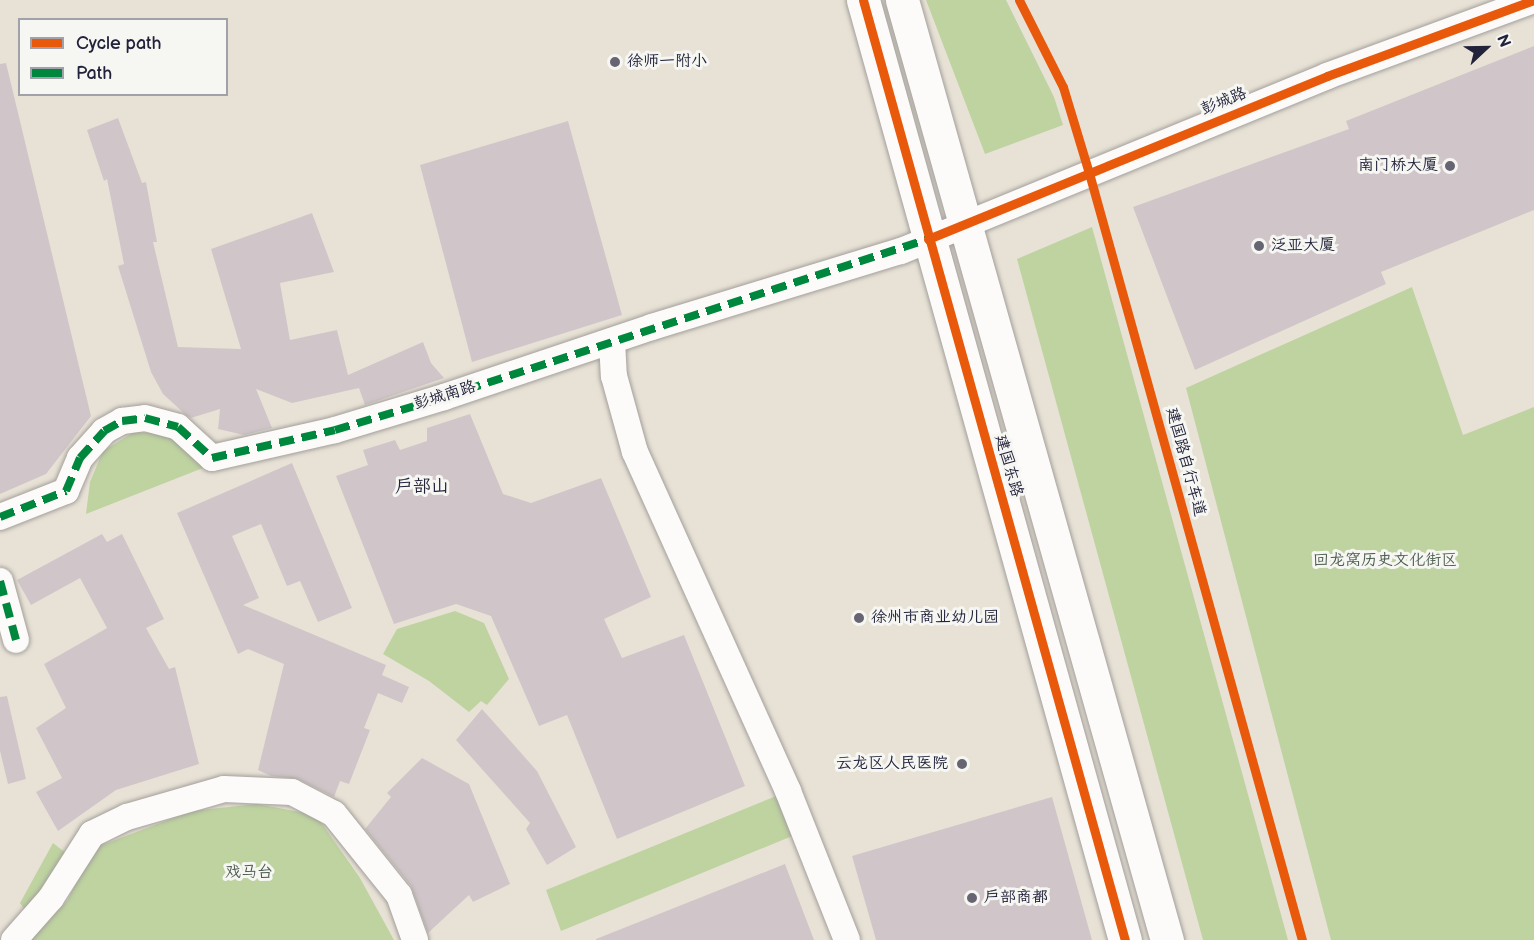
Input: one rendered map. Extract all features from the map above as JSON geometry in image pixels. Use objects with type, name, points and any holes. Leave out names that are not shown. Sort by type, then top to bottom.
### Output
[{"type":"main road","name":"建国东路","points":[[863,0],[1125,940]]},
{"type":"main road","name":"建国东路","points":[[902,0],[1167,940]]},
{"type":"street","name":"彭城路","points":[[928,239],[1327,76],[1534,0]]},
{"type":"street","name":"彭城南路","points":[[0,517],[66,492],[80,458],[104,431],[122,421],[145,418],[178,427],[212,458],[335,430],[928,239]]},
{"type":"street","points":[[612,341],[614,376],[635,452],[788,791],[847,940]]},
{"type":"street","points":[[0,581],[16,640]]},
{"type":"street","points":[[14,940],[51,898],[92,834],[127,817],[224,789],[292,792],[334,814],[399,895],[415,940]]},
{"type":"green space","points":[[926,0],[1006,0],[1054,97],[1063,125],[985,154]]},
{"type":"green space","points":[[1092,227],[1288,940],[1203,940],[1017,259]]},
{"type":"green space","name":"回龙窝历史文化街区","points":[[1412,287],[1463,435],[1534,407],[1534,940],[1331,940],[1186,388]]},
{"type":"green space","points":[[134,432],[171,434],[208,466],[86,514],[90,482],[103,451]]},
{"type":"green space","points":[[455,611],[484,623],[509,679],[487,705],[481,701],[469,712],[429,681],[383,654],[397,629]]},
{"type":"green space","points":[[781,794],[797,834],[561,931],[546,890]]},
{"type":"green space","name":"戏马台","points":[[257,804],[316,815],[360,878],[394,940],[30,940],[67,901],[94,848],[192,811]]},
{"type":"green space","points":[[53,843],[71,857],[29,916],[20,903]]},
{"type":"building","points":[[1534,46],[1534,210],[1381,272],[1386,284],[1195,370],[1133,207],[1349,129],[1346,121]]},
{"type":"building","points":[[6,63],[91,416],[46,474],[0,494],[0,64]]},
{"type":"building","points":[[118,118],[142,183],[146,182],[157,242],[153,242],[178,347],[241,349],[211,249],[312,213],[334,272],[280,283],[290,340],[337,330],[348,375],[423,342],[431,363],[444,378],[365,405],[359,388],[292,403],[256,389],[272,428],[244,435],[218,429],[220,409],[191,418],[186,415],[163,394],[151,372],[118,266],[124,264],[107,179],[104,181],[87,130]]},
{"type":"building","points":[[568,121],[622,315],[472,362],[420,165]]},
{"type":"building","points":[[470,414],[503,494],[531,503],[601,478],[651,597],[604,619],[622,658],[684,635],[745,786],[617,839],[567,715],[539,726],[491,616],[456,604],[394,624],[336,476],[368,465],[363,450],[395,440],[400,450],[427,441],[427,428]]},
{"type":"building","points":[[292,463],[352,608],[318,622],[300,581],[287,586],[261,524],[232,536],[259,598],[243,605],[386,665],[382,675],[409,687],[402,703],[378,693],[364,728],[370,730],[349,784],[340,781],[334,797],[298,779],[271,776],[258,770],[284,664],[248,649],[238,654],[177,513]]},
{"type":"building","points":[[102,534],[107,542],[122,534],[164,619],[146,628],[169,669],[175,667],[199,764],[116,790],[58,831],[36,792],[62,778],[36,728],[66,708],[44,664],[107,628],[80,578],[31,605],[17,580]]},
{"type":"building","points":[[7,696],[26,779],[8,784],[0,751],[0,697]]},
{"type":"building","points":[[482,709],[537,771],[576,847],[547,865],[526,829],[530,823],[456,740]]},
{"type":"building","points":[[422,758],[469,784],[510,884],[473,902],[469,895],[428,933],[411,886],[365,829],[391,797],[387,793]]},
{"type":"building","name":"户部商都","points":[[1052,797],[1092,940],[876,940],[852,856]]},
{"type":"building","points":[[785,864],[814,940],[596,940],[596,939]]},
{"type":"marked path","points":[[0,517],[66,491],[80,458],[104,431],[122,421],[145,418],[178,427],[212,458],[335,430],[444,397],[928,239]]},
{"type":"marked path","points":[[0,581],[16,640]]},
{"type":"cycle path","points":[[863,0],[1125,940]]},
{"type":"cycle path","name":"建国路自行车道","points":[[1019,0],[1063,87],[1089,173],[1302,940]]},
{"type":"cycle path","points":[[928,239],[1327,76],[1534,0]]},
{"type":"place","name":"徐师一附小","points":[[615,62]]},
{"type":"place","name":"南门桥大厦","points":[[1450,166]]},
{"type":"place","name":"泛亚大厦","points":[[1259,246]]},
{"type":"place","name":"徐州市商业幼儿园","points":[[859,618]]},
{"type":"place","name":"云龙区人民医院","points":[[962,764]]},
{"type":"place","name":"户部商都","points":[[972,898]]},
{"type":"district","name":"户部山","points":[[422,487]]}]
